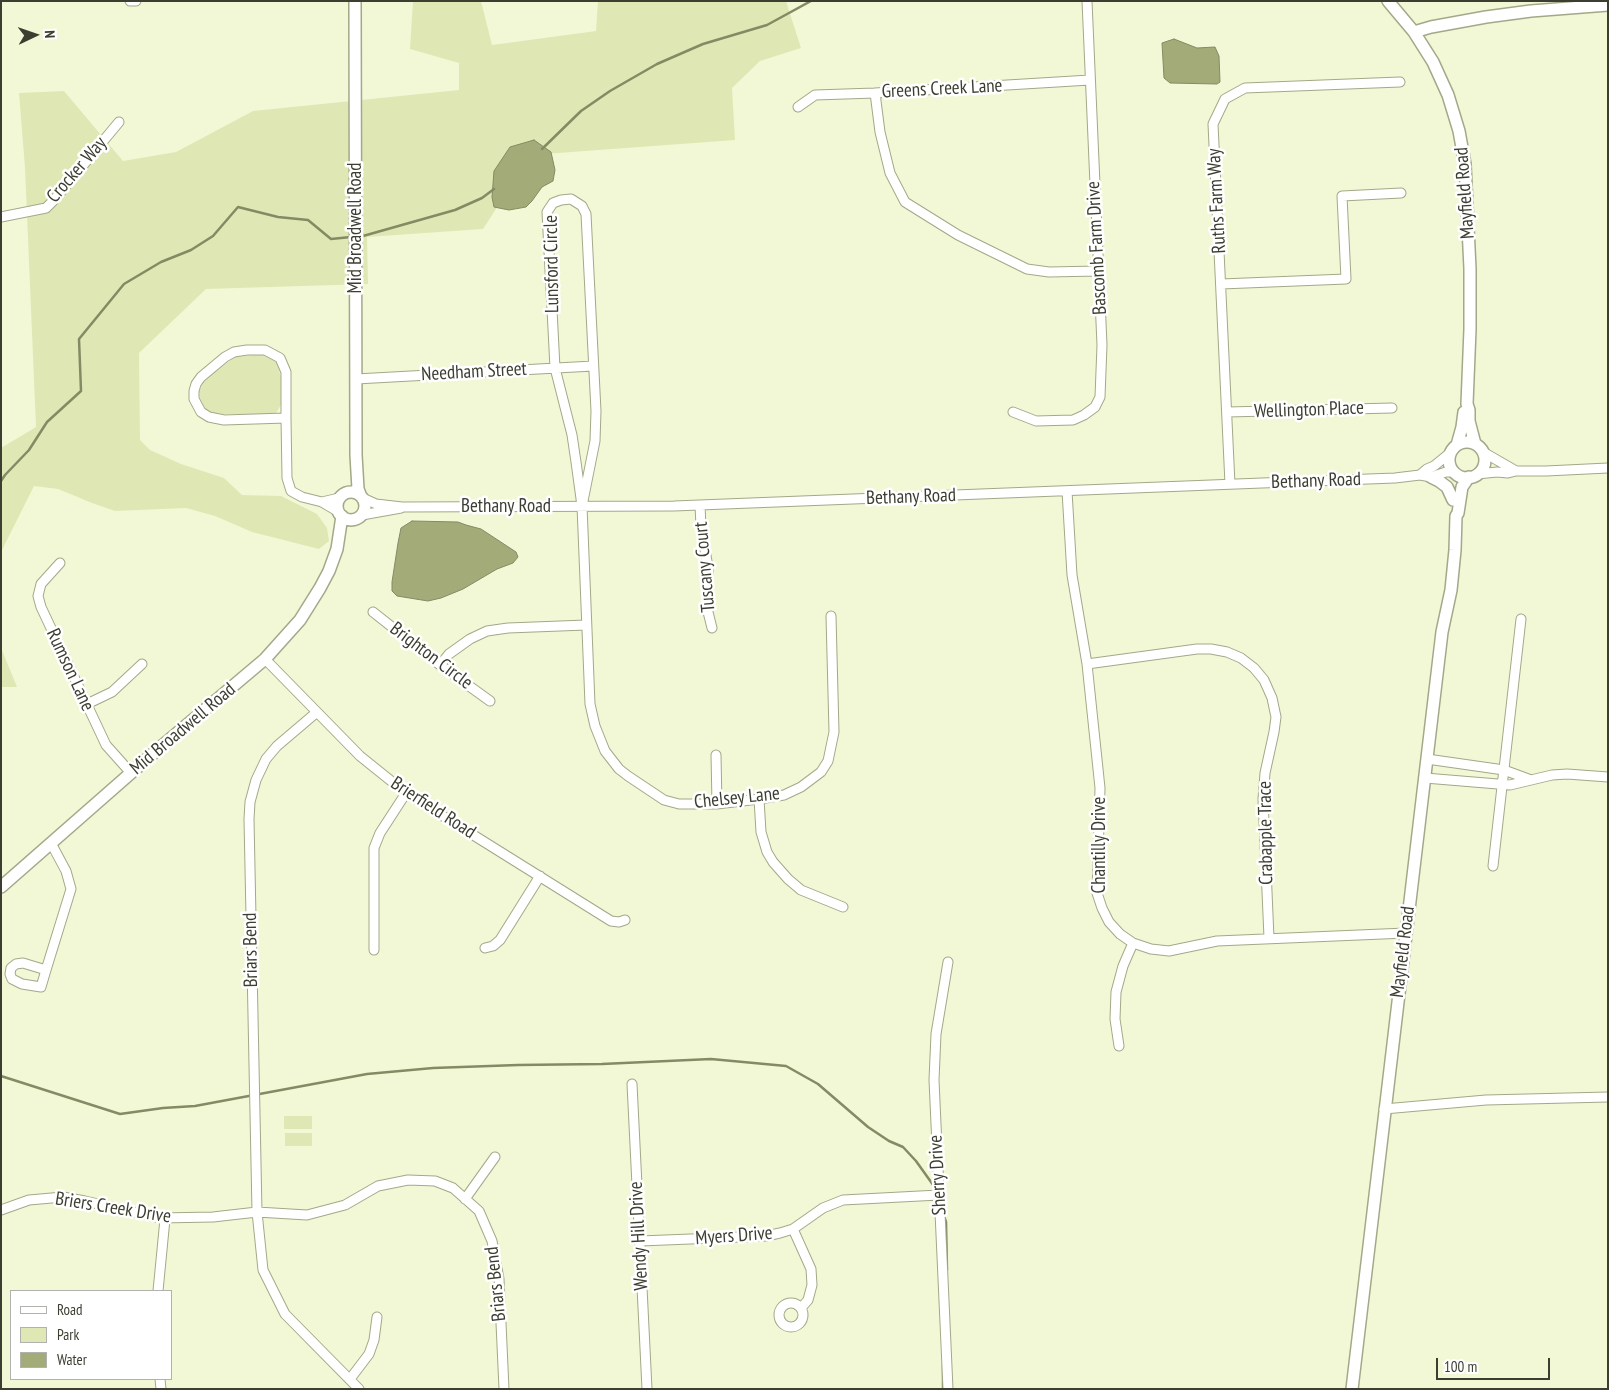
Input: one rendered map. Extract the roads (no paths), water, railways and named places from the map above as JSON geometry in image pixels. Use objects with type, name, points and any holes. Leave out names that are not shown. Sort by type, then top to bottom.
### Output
[{"type":"street","points":[[130,1],[136,1]]},
{"type":"street","name":"Mid Broadwell Road","points":[[355,1],[356,455],[358,489],[362,497]]},
{"type":"street","name":"Bascomb Farm Drive","points":[[1013,412],[1036,421],[1073,420],[1095,407],[1100,397],[1102,355],[1087,1]]},
{"type":"street","name":"Mayfield Road","points":[[1388,1],[1414,32],[1433,62],[1448,95],[1459,130],[1465,164],[1470,268],[1467,404],[1469,421],[1479,448]]},
{"type":"street","points":[[1414,32],[1486,17],[1531,11],[1608,5]]},
{"type":"street","name":"Greens Creek Lane","points":[[798,107],[815,95],[1090,80]]},
{"type":"street","name":"Ruths Farm Way","points":[[1230,484],[1213,124],[1225,99],[1245,88],[1400,82]]},
{"type":"street","points":[[875,93],[880,132],[890,173],[905,202],[958,236],[1027,269],[1049,272],[1098,271]]},
{"type":"street","name":"Crocker Way","points":[[1,218],[46,208],[119,122]]},
{"type":"street","points":[[1221,284],[1346,279],[1342,196],[1401,193]]},
{"type":"street","name":"Lunsford Circle","points":[[571,199],[582,206],[586,214],[596,411],[594,441],[582,506],[572,437],[555,368],[547,212],[552,204],[571,199]]},
{"type":"street","points":[[286,418],[224,420],[209,417],[201,412],[194,399],[196,384],[201,377],[234,352],[266,350],[280,358],[286,372],[287,478],[291,491],[302,497],[322,502],[347,519],[358,518],[366,509],[362,497],[354,491],[322,502]]},
{"type":"street","name":"Needham Street","points":[[356,378],[593,366]]},
{"type":"street","name":"Mayfield Road","points":[[1454,449],[1462,427],[1464,410],[1467,404]]},
{"type":"street","name":"Wellington Place","points":[[1227,412],[1392,408]]},
{"type":"street","points":[[1516,471],[1467,442],[1454,449],[1449,463],[1455,473],[1461,476],[1497,472],[1608,468]]},
{"type":"street","points":[[1473,476],[1484,466],[1485,460],[1479,448]]},
{"type":"street","name":"Bethany Road","points":[[1426,476],[1427,469],[1434,466],[1454,449]]},
{"type":"street","name":"Mid Broadwell Road","points":[[342,496],[350,483],[356,455]]},
{"type":"street","name":"Bethany Road","points":[[362,497],[376,504],[402,508],[700,505],[1376,479],[1426,476],[1446,472],[1455,473]]},
{"type":"street","name":"Mayfield Road","points":[[1455,473],[1453,513],[1456,516]]},
{"type":"street","points":[[1426,476],[1440,480],[1447,487],[1454,500]]},
{"type":"street","name":"Mayfield Road","points":[[1352,1389],[1442,632],[1451,590],[1456,516],[1462,487],[1473,476]]},
{"type":"street","name":"Chantilly Drive","points":[[1067,491],[1072,575],[1087,664],[1100,788],[1097,893],[1109,922],[1120,934],[1133,943],[1151,950],[1168,951],[1217,941],[1406,933]]},
{"type":"street","points":[[340,514],[337,505],[342,496]]},
{"type":"street","name":"Tuscany Court","points":[[700,505],[708,567],[708,612],[712,628]]},
{"type":"street","name":"Chelsey Lane","points":[[582,506],[589,692],[592,715],[600,740],[611,760],[628,776],[664,800],[679,804],[717,804],[759,799],[784,794],[802,787],[821,772],[828,761],[834,732],[831,616]]},
{"type":"street","name":"Bethany Road","points":[[358,518],[402,508]]},
{"type":"street","name":"Mid Broadwell Road","points":[[338,549],[340,514]]},
{"type":"street","name":"Mid Broadwell Road","points":[[1,887],[265,660],[300,620],[329,571],[338,549],[358,518]]},
{"type":"street","name":"Rumson Lane","points":[[60,563],[41,584],[38,596],[41,607],[106,745],[131,774]]},
{"type":"street","name":"Brighton Circle","points":[[373,612],[440,665],[490,700]]},
{"type":"street","points":[[1493,866],[1521,619]]},
{"type":"street","points":[[440,665],[449,654],[470,639],[487,631],[508,628],[586,625]]},
{"type":"street","name":"Crabapple Trace","points":[[1087,664],[1211,648],[1241,658],[1254,668],[1264,680],[1272,698],[1276,717],[1262,799],[1269,938]]},
{"type":"street","name":"Brierfield Road","points":[[265,660],[360,756],[406,793],[611,921],[619,922],[625,920]]},
{"type":"street","points":[[87,704],[112,692],[142,664]]},
{"type":"street","name":"Briars Bend","points":[[317,712],[277,746],[266,758],[256,780],[250,802],[257,1212],[262,1270],[285,1314],[359,1389]]},
{"type":"street","points":[[716,755],[717,804]]},
{"type":"street","points":[[1427,760],[1504,770],[1531,780]]},
{"type":"street","points":[[1425,778],[1510,784],[1552,775],[1567,774],[1608,777]]},
{"type":"street","points":[[374,950],[374,848],[380,833],[406,793]]},
{"type":"street","points":[[759,799],[760,832],[773,862],[801,890],[842,908]]},
{"type":"street","points":[[46,970],[71,889],[66,871],[51,843]]},
{"type":"street","points":[[485,948],[493,946],[500,940],[540,876]]},
{"type":"street","points":[[1119,1046],[1115,1019],[1116,992],[1123,966],[1133,943]]},
{"type":"street","name":"Sherry Drive","points":[[948,962],[936,1034],[934,1061],[948,1389]]},
{"type":"street","name":"Wendy Hill Drive","points":[[632,1084],[647,1389]]},
{"type":"street","points":[[1384,1109],[1486,1100],[1608,1097]]},
{"type":"street","points":[[465,1199],[495,1157]]},
{"type":"street","name":"Briars Bend","points":[[257,1212],[307,1215],[345,1205],[378,1186],[408,1180],[435,1181],[453,1188],[479,1211],[492,1241],[499,1279],[504,1389]]},
{"type":"street","name":"Myers Drive","points":[[640,1241],[766,1236],[793,1228],[823,1208],[843,1200],[939,1194]]},
{"type":"street","name":"Briers Creek Drive","points":[[1,1210],[29,1200],[63,1197],[165,1219],[213,1217],[257,1212]]},
{"type":"street","points":[[158,1290],[165,1219]]},
{"type":"street","points":[[793,1228],[811,1269],[812,1285],[808,1300],[800,1308]]},
{"type":"street","points":[[350,1378],[369,1354],[374,1340],[378,1317]]},
{"type":"water","points":[[1174,39],[1197,48],[1215,47],[1219,56],[1220,82],[1217,84],[1170,83],[1164,78],[1162,43]]},
{"type":"water","points":[[534,140],[551,152],[555,170],[553,181],[542,187],[526,207],[509,210],[494,207],[492,197],[494,171],[510,147]]},
{"type":"water","points":[[412,521],[458,522],[481,529],[516,552],[518,557],[513,563],[497,569],[463,589],[441,598],[428,601],[397,596],[392,591],[392,582],[401,528]]},
{"type":"waterway","points":[[542,149],[581,111],[610,91],[657,64],[703,44],[767,25],[811,1]]},
{"type":"waterway","points":[[363,236],[455,210],[482,198],[494,189]]},
{"type":"waterway","points":[[1,481],[29,450],[47,422],[81,391],[79,339],[124,284],[161,262],[191,250],[213,236],[238,207],[278,217],[308,220],[331,239],[351,237]]},
{"type":"waterway","points":[[1,1076],[120,1114],[195,1106],[367,1074],[433,1068],[711,1059],[786,1066],[818,1084],[868,1127],[889,1141],[903,1147],[916,1161],[936,1189]]},
{"type":"waterway","points":[[944,1216],[946,1222],[947,1270]]},
{"type":"waterway","points":[[943,1365],[943,1389]]}]
